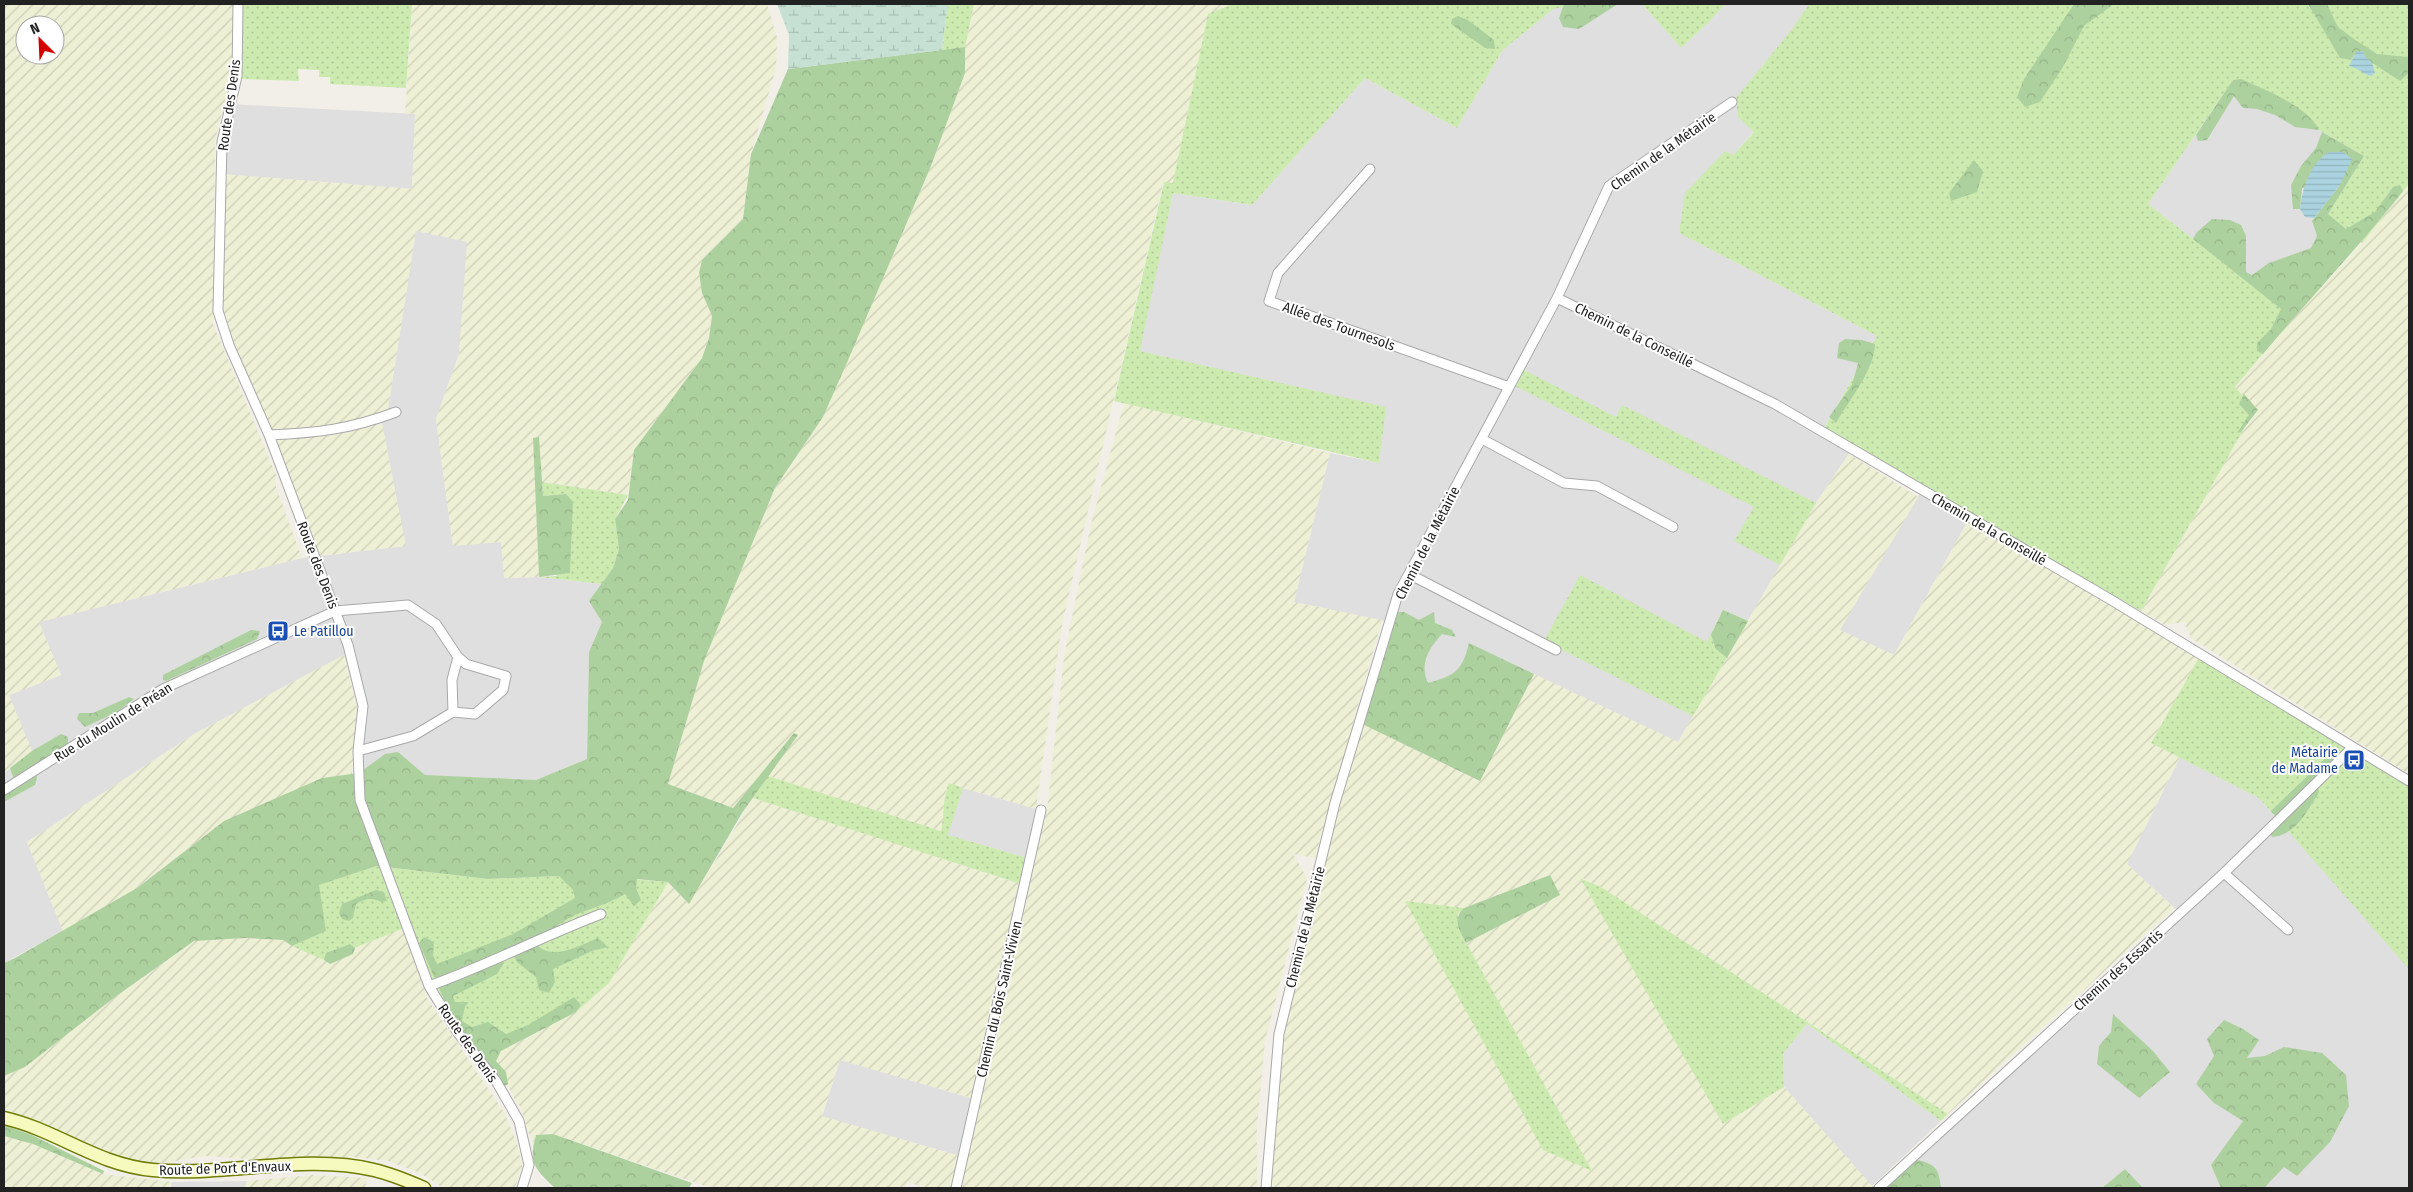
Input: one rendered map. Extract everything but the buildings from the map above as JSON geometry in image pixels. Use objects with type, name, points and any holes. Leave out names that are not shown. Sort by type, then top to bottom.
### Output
[{"type":"street","name":"Route des Denis","points":[[238,4],[236,76],[222,142],[218,311],[229,345],[269,435],[348,645],[363,706],[358,751],[360,800],[430,986],[458,1034],[496,1081],[519,1121],[529,1165],[522,1188]]},
{"type":"street","name":"Chemin de la Métairie","points":[[1266,1188],[1279,1034],[1335,803],[1398,594],[1557,298],[1609,186],[1732,102]]},
{"type":"street","name":"Allée des Tournesols","points":[[1370,170],[1278,273],[1270,301],[1509,388]]},
{"type":"street","name":"Chemin de la Conseillé","points":[[1557,298],[1775,404],[2108,598],[2409,781]]},
{"type":"street","points":[[269,435],[312,433],[366,424],[396,412]]},
{"type":"street","points":[[1482,439],[1564,483],[1597,486],[1673,527]]},
{"type":"street","points":[[1409,574],[1556,650]]},
{"type":"street","name":"Rue du Moulin de Préan","points":[[4,790],[163,689],[335,611],[408,605],[436,624],[458,657]]},
{"type":"street","points":[[358,751],[413,736],[453,712],[475,714],[503,690],[506,676],[466,664],[458,657],[452,680],[453,712]]},
{"type":"street","name":"Chemin des Essartis","points":[[1879,1188],[2224,873],[2353,747]]},
{"type":"street","name":"Chemin du Bois Saint-Vivien","points":[[956,1188],[1041,810]]},
{"type":"street","points":[[2224,873],[2288,930]]},
{"type":"street","points":[[430,986],[471,971],[556,932],[602,914]]},
{"type":"street","name":"Route de Port d'Envaux","points":[[4,1118],[33,1127],[110,1162],[129,1167],[177,1171],[334,1166],[373,1170],[424,1188]]},
{"type":"shaded area","points":[[1559,4],[1642,4],[1681,48],[1725,4],[1809,4],[1738,117],[1754,131],[1733,155],[1679,233],[1877,336],[1822,432],[1852,449],[1816,503],[1678,742],[1534,674],[1480,781],[1389,622],[1294,602],[1330,453],[1379,463],[1139,352],[1173,193],[1252,205],[1365,78],[1457,128],[1502,51]]},
{"type":"shaded area","points":[[2233,80],[2364,156],[2294,317],[2148,204]]},
{"type":"shaded area","points":[[230,104],[415,114],[412,189],[221,174]]},
{"type":"shaded area","points":[[416,230],[468,242],[459,354],[436,419],[453,545],[502,542],[505,578],[539,577],[602,584],[590,601],[602,622],[589,652],[587,759],[536,780],[359,773],[363,706],[350,652],[196,733],[27,842],[63,931],[4,963],[4,773],[31,751],[9,695],[61,675],[38,622],[302,558],[405,546],[381,418],[387,415]]},
{"type":"shaded area","points":[[1922,490],[1970,517],[1894,655],[1839,630]]},
{"type":"shaded area","points":[[2180,757],[2259,798],[2409,967],[2409,1188],[2143,1188],[2125,1169],[2102,1188],[1879,1188],[2180,913],[2127,864]]},
{"type":"shaded area","points":[[963,788],[1041,810],[1031,859],[947,835]]},
{"type":"shaded area","points":[[1807,1024],[1941,1121],[1872,1186],[1784,1087],[1783,1054]]},
{"type":"shaded area","points":[[840,1059],[977,1100],[964,1157],[822,1117]]},
{"type":"shaded area","points":[[247,1181],[245,1188],[170,1188],[172,1182]]},
{"type":"green space","points":[[4,4],[234,4],[232,71],[215,141],[213,324],[276,475],[276,487],[302,558],[39,622],[61,675],[9,695],[32,751],[4,773]]},
{"type":"green space","points":[[242,4],[412,4],[406,88],[330,84],[330,77],[319,77],[319,70],[298,69],[299,81],[241,79]]},
{"type":"green space","points":[[412,4],[767,4],[777,37],[776,68],[751,154],[743,219],[702,260],[699,273],[702,293],[712,315],[709,338],[702,358],[634,450],[628,495],[542,482],[539,438],[533,438],[539,577],[504,578],[501,542],[453,546],[436,419],[459,354],[467,242],[416,231],[387,415],[381,418],[406,546],[318,556],[235,348],[223,310],[221,174],[412,189],[415,114],[405,113]]},
{"type":"green space","points":[[777,4],[949,4],[942,50],[788,69],[789,35]]},
{"type":"green space","points":[[949,4],[974,4],[965,47],[942,50],[947,10]]},
{"type":"green space","points":[[974,4],[1233,4],[1208,15],[1173,184],[1163,183],[1062,625],[1036,809],[949,784],[945,794],[945,813],[941,831],[768,776],[798,735],[733,808],[668,784],[704,661],[775,488],[823,417],[931,166],[965,73],[965,47]]},
{"type":"green space","points":[[1233,4],[1564,4],[1563,7],[1553,9],[1502,51],[1457,128],[1365,78],[1252,205],[1173,193],[1140,351],[1386,407],[1379,463],[1114,401],[1164,182],[1173,183],[1208,14]]},
{"type":"green space","points":[[1564,4],[1618,4],[1579,29],[1563,27],[1559,18]]},
{"type":"green space","points":[[1642,4],[1725,4],[1681,48]]},
{"type":"green space","points":[[1809,4],[2409,4],[2409,184],[2362,243],[2328,214],[2364,156],[2233,80],[2148,204],[2294,317],[2235,387],[2255,409],[2141,611],[1822,432],[1877,336],[1679,233],[1685,193],[1725,151],[1733,155],[1754,132],[1738,117],[1736,98],[1793,28]]},
{"type":"green space","points":[[2074,4],[2114,4],[2084,26],[2063,67],[2040,102],[2025,107],[2017,97],[2024,79]]},
{"type":"green space","points":[[2308,4],[2327,4],[2338,27],[2377,54],[2408,57],[2409,37],[2409,73],[2400,81],[2356,52],[2351,60],[2340,58]]},
{"type":"green space","points":[[1458,16],[1468,20],[1494,40],[1495,49],[1485,48],[1451,24],[1452,19]]},
{"type":"green space","points":[[965,47],[965,73],[931,166],[823,417],[775,488],[704,661],[668,784],[733,808],[794,733],[798,735],[742,813],[689,904],[668,882],[637,879],[636,888],[641,900],[634,906],[625,894],[571,917],[534,942],[541,948],[556,952],[565,951],[598,938],[608,947],[592,951],[553,969],[555,982],[549,993],[539,990],[536,977],[518,963],[511,952],[502,957],[504,963],[497,974],[453,996],[455,1002],[469,1002],[465,1006],[462,1021],[472,1027],[488,1022],[506,1034],[528,1025],[574,997],[581,1005],[576,1012],[501,1051],[496,1061],[506,1072],[508,1084],[505,1086],[465,1036],[447,1006],[419,943],[424,937],[434,942],[433,955],[437,964],[513,934],[575,898],[573,890],[559,876],[488,879],[377,866],[319,885],[326,931],[292,946],[283,940],[246,938],[194,941],[115,997],[25,1067],[4,1076],[4,963],[137,888],[224,821],[322,778],[359,773],[385,754],[398,752],[425,775],[536,780],[587,759],[589,652],[602,622],[589,601],[613,568],[619,549],[615,519],[628,500],[634,450],[702,358],[709,338],[712,316],[702,293],[699,273],[702,260],[743,219],[751,154],[788,69]]},
{"type":"green space","points":[[2241,79],[2273,93],[2296,106],[2314,122],[2319,130],[2295,127],[2275,115],[2257,109],[2243,108],[2234,96],[2207,140],[2198,141],[2196,135],[2233,80]]},
{"type":"green space","points":[[2322,132],[2364,156],[2328,214],[2346,229],[2375,212],[2393,187],[2400,185],[2403,191],[2263,354],[2257,351],[2257,343],[2271,329],[2281,309],[2193,239],[2197,232],[2212,219],[2230,220],[2241,225],[2246,236],[2246,272],[2252,275],[2269,263],[2311,248],[2317,236],[2312,221],[2340,185],[2302,188],[2300,209],[2293,209],[2291,185],[2301,166],[2316,148]]},
{"type":"green space","points":[[1974,160],[1983,171],[1977,192],[1951,201],[1949,193]]},
{"type":"green space","points":[[2409,184],[2409,774],[2191,638],[2184,622],[2165,625],[2141,611],[2242,432],[2258,410],[2235,388],[2294,317],[2362,243]]},
{"type":"green space","points":[[1845,339],[1862,340],[1875,344],[1874,354],[1860,385],[1836,423],[1829,417],[1852,385],[1858,363],[1837,358],[1839,343]]},
{"type":"green space","points":[[1524,370],[1616,417],[1622,405],[1816,503],[1780,565],[1734,541],[1754,507],[1515,386]]},
{"type":"green space","points":[[2244,394],[2258,410],[2241,432],[2237,433],[2249,415],[2239,404]]},
{"type":"green space","points":[[1124,403],[1330,453],[1294,602],[1382,620],[1315,858],[1293,854],[1307,878],[1265,1041],[1257,1127],[1257,1188],[958,1188],[1048,802],[1064,656],[1091,524]]},
{"type":"green space","points":[[539,437],[543,496],[566,494],[573,502],[570,573],[539,577],[533,438]]},
{"type":"green space","points":[[1849,454],[1918,497],[1840,630],[1894,655],[1970,517],[2201,654],[2151,743],[2180,757],[2127,864],[2174,908],[1948,1114],[1601,887],[1582,878],[1723,1124],[1784,1087],[1872,1186],[1869,1188],[1271,1188],[1282,1035],[1317,888],[1360,723],[1480,781],[1534,674],[1678,742],[1816,503]],"holes":[[[1550,875],[1559,895],[1466,943],[1592,1171],[1406,902],[1464,908]]]},
{"type":"green space","points":[[542,482],[628,495],[615,519],[619,549],[613,568],[602,584],[539,577],[557,576],[566,494],[543,496]]},
{"type":"green space","points":[[1580,575],[1707,642],[1723,610],[1748,621],[1693,716],[1544,641]]},
{"type":"green space","points":[[1723,610],[1748,621],[1727,658],[1716,649],[1711,635]]},
{"type":"green space","points":[[1392,612],[1404,612],[1419,620],[1434,612],[1435,623],[1452,630],[1456,637],[1442,634],[1429,651],[1425,663],[1425,676],[1428,683],[1445,677],[1456,670],[1464,660],[1469,643],[1534,674],[1480,781],[1360,723]]},
{"type":"green space","points":[[251,630],[260,631],[257,639],[166,681],[163,680],[163,675]]},
{"type":"green space","points":[[2201,654],[2409,781],[2408,968],[2259,798],[2151,743]]},
{"type":"green space","points":[[344,655],[357,708],[352,774],[322,778],[191,846],[137,888],[63,931],[27,842],[196,733]]},
{"type":"green space","points":[[129,697],[134,699],[115,713],[85,727],[77,719],[79,713],[93,713]]},
{"type":"green space","points":[[61,734],[68,737],[68,745],[35,771],[37,778],[35,785],[4,802],[4,792],[15,783],[10,768],[32,751]]},
{"type":"green space","points":[[2333,755],[2339,761],[2317,782],[2319,793],[2295,827],[2282,835],[2273,837],[2266,832],[2278,819],[2271,811],[2327,757]]},
{"type":"green space","points":[[768,776],[941,831],[945,795],[949,783],[963,788],[948,835],[1031,859],[1021,884],[753,798]]},
{"type":"green space","points":[[753,798],[1021,884],[971,1098],[840,1060],[822,1116],[960,1156],[952,1188],[928,1188],[907,1182],[905,1188],[711,1188],[553,1134],[536,1135],[534,1142],[531,1140],[520,1106],[517,1104],[496,1061],[501,1051],[576,1012],[609,983],[668,882],[689,904]]},
{"type":"green space","points":[[377,866],[488,879],[584,875],[668,882],[609,983],[576,1012],[480,1061],[429,986],[407,927],[324,960],[292,946],[325,931],[318,885]]},
{"type":"green space","points":[[1550,875],[1560,895],[1466,943],[1458,925],[1458,916],[1464,908]]},
{"type":"green space","points":[[1580,878],[1601,887],[1948,1114],[1941,1121],[1807,1024],[1783,1054],[1784,1087],[1723,1124]]},
{"type":"green space","points":[[376,890],[384,892],[387,901],[381,902],[369,899],[363,901],[356,904],[353,918],[349,921],[342,919],[339,913],[342,904]]},
{"type":"green space","points":[[1405,901],[1464,908],[1458,914],[1463,937],[1592,1171],[1543,1150]]},
{"type":"green space","points":[[402,929],[428,1000],[504,1112],[517,1144],[522,1166],[515,1188],[443,1188],[420,1173],[388,1161],[354,1157],[276,1161],[205,1156],[163,1163],[127,1159],[13,1112],[4,1113],[4,1076],[25,1067],[115,997],[194,941],[246,938],[283,940],[324,960]]},
{"type":"green space","points":[[350,944],[355,948],[353,954],[330,964],[324,960],[326,953]]},
{"type":"green space","points":[[2113,1014],[2153,1051],[2170,1072],[2139,1098],[2097,1064],[2099,1046],[2111,1032]]},
{"type":"green space","points":[[2224,1020],[2243,1029],[2259,1040],[2247,1058],[2265,1056],[2284,1047],[2322,1053],[2346,1075],[2349,1106],[2330,1142],[2297,1176],[2284,1167],[2264,1188],[2221,1188],[2211,1165],[2243,1121],[2214,1103],[2196,1084],[2214,1056],[2207,1039]]},
{"type":"green space","points":[[4,1125],[32,1135],[104,1171],[103,1174],[33,1144],[4,1136]]},
{"type":"green space","points":[[553,1134],[692,1183],[689,1188],[555,1188],[542,1176],[533,1159],[536,1135]]},
{"type":"green space","points":[[4,1136],[33,1144],[103,1174],[172,1182],[170,1188],[4,1188]]},
{"type":"green space","points":[[1917,1160],[1928,1163],[1935,1168],[1938,1172],[1941,1188],[1871,1188],[1902,1161]]},
{"type":"green space","points":[[2125,1169],[2143,1188],[2102,1188]]},
{"type":"green space","points":[[313,1175],[367,1178],[365,1188],[245,1188],[247,1181]]},
{"type":"water","points":[[2363,51],[2372,63],[2375,73],[2371,76],[2349,66],[2356,52]]},
{"type":"water","points":[[2329,152],[2343,152],[2352,159],[2340,185],[2314,218],[2305,217],[2300,209],[2305,185],[2316,163]]},
{"type":"place","name":"Le Patillou","points":[[278,631]]},
{"type":"place","name":"Métairie de Madame","points":[[2354,760]]}]
